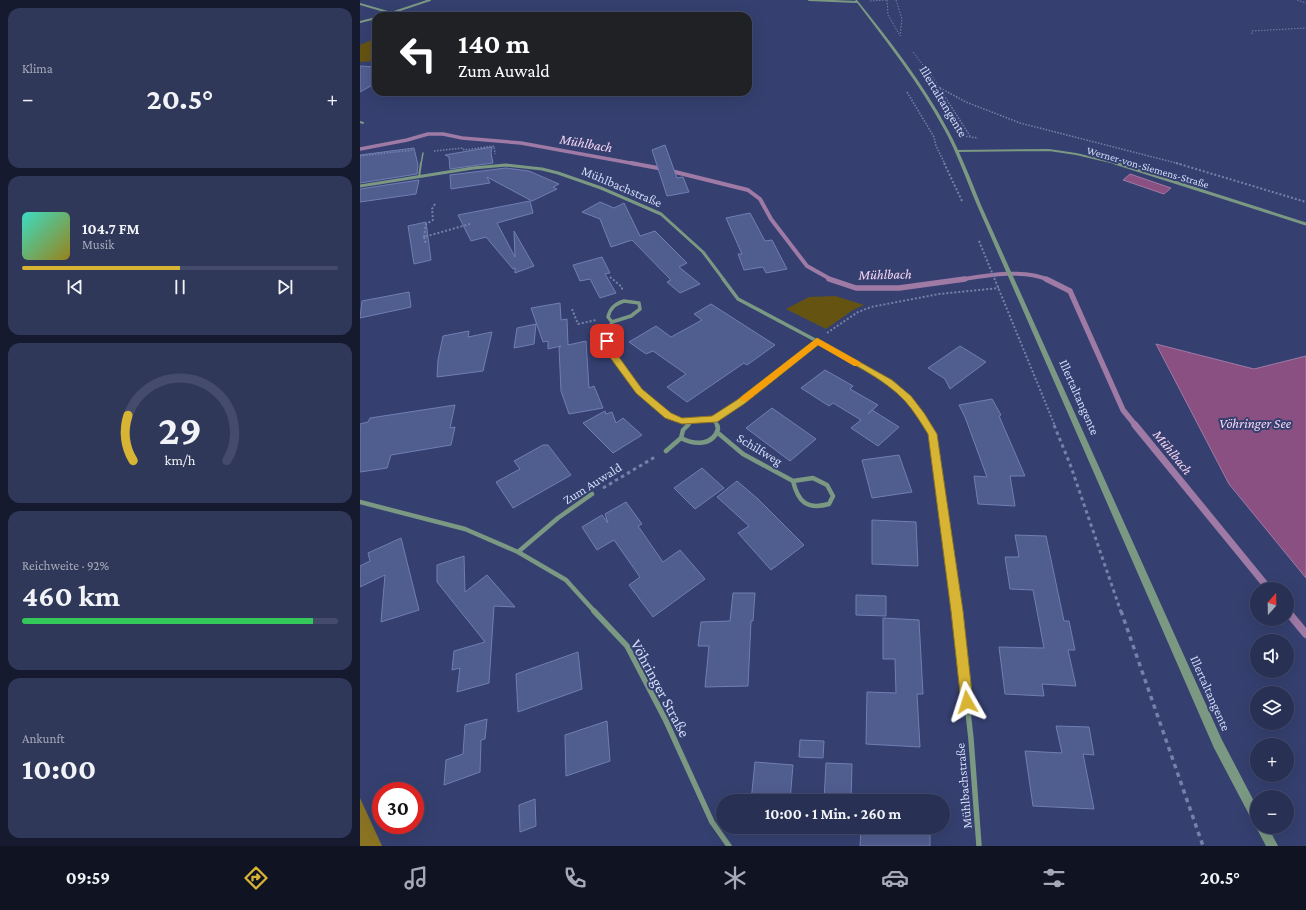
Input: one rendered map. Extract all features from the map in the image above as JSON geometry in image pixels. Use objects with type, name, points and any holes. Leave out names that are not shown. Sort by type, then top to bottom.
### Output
[{"type":"street","points":[[395,12],[430,0]]},
{"type":"street","points":[[809,0],[857,1]]},
{"type":"street","name":"Illertaltangente","points":[[857,1],[885,36],[923,92],[957,151],[1008,270],[1218,744],[1250,805]]},
{"type":"street","points":[[360,4],[388,12]]},
{"type":"street","points":[[360,22],[372,19]]},
{"type":"street","name":"Werner-von-Siemens-Straße","points":[[957,151],[1035,150],[1076,154],[1115,163],[1306,224]]},
{"type":"street","name":"Mühlbachstraße","points":[[360,186],[494,166],[525,167],[570,176],[601,188],[661,214],[703,252],[738,299],[817,341],[889,382],[908,399],[921,415],[932,434],[957,611],[970,732],[979,846]]},
{"type":"street","points":[[612,322],[608,317],[609,313],[614,306],[622,300],[632,300],[639,303],[640,309],[636,314],[628,318],[612,322],[608,329],[607,341],[612,354],[639,391],[668,416],[682,421],[713,419],[740,402],[817,341]]},
{"type":"street","points":[[681,438],[688,442],[700,444],[710,441],[718,433],[718,427],[713,419]]},
{"type":"street","points":[[666,451],[681,438],[683,430],[693,420]]},
{"type":"street","name":"Schilfweg","points":[[718,433],[728,444],[793,481],[812,478],[827,485],[833,496],[829,504],[820,507],[807,505],[796,494],[793,481]]},
{"type":"street","name":"Zum Auwald","points":[[518,552],[558,518],[592,494]]},
{"type":"street","name":"Vöhringer Straße","points":[[360,502],[465,529],[518,552],[566,580],[628,646],[666,721],[712,822],[729,846]]},
{"type":"street","points":[[1266,834],[1272,846]]},
{"type":"lane","points":[[419,177],[424,153]]},
{"type":"path","points":[[887,0],[886,12],[888,18],[904,40]]},
{"type":"path","points":[[896,0],[902,19],[900,36]]},
{"type":"path","points":[[1297,0],[1306,3]]},
{"type":"path","points":[[1252,34],[1252,32],[1306,28]]},
{"type":"path","points":[[910,49],[929,72],[970,136]]},
{"type":"path","points":[[940,88],[964,102],[1008,119],[1075,140],[1161,159],[1306,202]]},
{"type":"path","points":[[934,137],[936,146],[963,202]]},
{"type":"path","points":[[360,156],[416,150],[424,153],[494,146],[496,161],[494,166]]},
{"type":"path","points":[[426,244],[424,237],[426,224],[433,220],[432,209],[435,204]]},
{"type":"path","points":[[424,237],[470,224]]},
{"type":"path","points":[[977,237],[1000,288],[1070,464],[1203,846]]},
{"type":"path","points":[[610,276],[622,287],[622,300]]},
{"type":"path","points":[[817,341],[837,325],[858,312],[871,307],[931,296],[1000,288]]},
{"type":"path","points":[[572,309],[578,324],[608,317]]},
{"type":"path","name":"Zum Auwald","points":[[592,494],[666,451]]},
{"type":"shaded area","points":[[372,40],[372,61],[360,62],[360,45]]},
{"type":"shaded area","points":[[835,296],[864,305],[853,310],[826,329],[786,309],[809,297]]},
{"type":"shaded area","points":[[360,798],[372,824],[372,834],[376,834],[382,846],[360,846]]},
{"type":"water","points":[[1130,174],[1171,188],[1164,194],[1123,180]]},
{"type":"water","name":"Vöhringer See","points":[[1156,344],[1254,369],[1306,356],[1306,578],[1229,484]]},
{"type":"building","points":[[360,66],[372,67],[372,85],[360,92]]},
{"type":"building","points":[[665,145],[677,178],[683,177],[689,192],[667,196],[652,150]]},
{"type":"building","points":[[492,147],[491,153],[493,163],[450,169],[449,157],[445,155]]},
{"type":"building","points":[[414,148],[418,165],[417,174],[360,183],[360,155]]},
{"type":"building","points":[[506,168],[529,171],[559,184],[553,187],[557,189],[532,201],[487,177],[490,183],[451,189],[450,175]]},
{"type":"building","points":[[419,180],[416,194],[360,202],[360,189]]},
{"type":"building","points":[[530,201],[533,213],[497,223],[515,257],[514,231],[534,266],[515,273],[515,268],[513,269],[486,237],[471,241],[458,215]]},
{"type":"building","points":[[600,202],[614,208],[624,203],[640,236],[655,231],[687,263],[679,267],[700,284],[680,293],[667,282],[671,280],[632,240],[611,247],[600,219],[582,212]]},
{"type":"building","points":[[750,213],[765,241],[772,240],[787,269],[766,273],[763,267],[744,270],[738,254],[742,254],[726,218]]},
{"type":"building","points":[[426,222],[431,260],[414,264],[408,226]]},
{"type":"building","points":[[602,257],[610,273],[605,274],[616,293],[600,298],[590,279],[580,281],[573,265]]},
{"type":"building","points":[[409,292],[411,307],[360,318],[362,301]]},
{"type":"building","points":[[560,303],[561,320],[567,319],[568,345],[586,341],[589,388],[594,386],[603,408],[569,414],[561,391],[559,347],[561,346],[548,349],[548,341],[543,342],[531,308]]},
{"type":"building","points":[[711,304],[775,345],[747,365],[744,363],[687,402],[667,387],[686,374],[653,351],[646,354],[629,342],[656,326],[671,337],[702,320],[694,314]]},
{"type":"building","points":[[536,324],[534,344],[514,348],[517,328]]},
{"type":"building","points":[[469,331],[468,337],[492,332],[483,371],[437,377],[438,360],[443,336]]},
{"type":"building","points":[[960,346],[986,362],[950,389],[945,379],[928,368]]},
{"type":"building","points":[[825,370],[853,386],[850,389],[878,405],[872,410],[899,427],[878,446],[851,428],[861,420],[833,403],[829,406],[801,388]]},
{"type":"building","points":[[992,399],[1001,415],[999,416],[1025,476],[1010,476],[1015,506],[978,504],[974,476],[987,477],[965,417],[959,405]]},
{"type":"building","points":[[455,405],[450,428],[455,427],[451,445],[391,455],[387,468],[360,472],[360,424],[368,422],[370,418]]},
{"type":"building","points":[[772,408],[816,439],[790,461],[746,428]]},
{"type":"building","points":[[605,411],[606,414],[612,412],[616,423],[623,418],[642,435],[613,453],[583,423]]},
{"type":"building","points":[[543,445],[548,445],[571,475],[513,508],[496,482],[520,469],[514,461]]},
{"type":"building","points":[[899,455],[912,492],[872,498],[862,460]]},
{"type":"building","points":[[702,468],[724,488],[695,509],[674,488]]},
{"type":"building","points":[[737,481],[758,499],[804,545],[771,570],[738,533],[749,526],[717,497]]},
{"type":"building","points":[[626,502],[642,524],[638,526],[663,562],[680,550],[705,579],[653,617],[629,585],[640,577],[614,540],[597,550],[582,527],[602,515],[608,523],[605,514]]},
{"type":"building","points":[[872,520],[916,522],[918,566],[872,564]]},
{"type":"building","points":[[1015,535],[1046,536],[1064,621],[1069,621],[1075,650],[1068,650],[1076,686],[1042,684],[1044,696],[1005,694],[999,647],[1044,648],[1033,590],[1010,589],[1005,557],[1019,557]]},
{"type":"building","points":[[401,538],[419,610],[381,622],[385,575],[360,587],[360,566],[370,561],[368,553]]},
{"type":"building","points":[[464,556],[465,592],[487,575],[515,607],[494,606],[489,683],[457,692],[460,668],[452,670],[454,651],[485,642],[437,582],[437,565]]},
{"type":"building","points":[[733,593],[755,593],[753,621],[751,621],[748,686],[705,687],[709,646],[698,646],[701,622],[730,621]]},
{"type":"building","points":[[856,595],[886,596],[886,616],[856,615]]},
{"type":"building","points":[[883,618],[919,620],[923,694],[917,694],[920,747],[866,744],[867,692],[896,693],[895,659],[883,659]]},
{"type":"building","points":[[578,652],[582,689],[518,712],[516,674]]},
{"type":"building","points":[[487,719],[485,739],[481,740],[480,772],[444,785],[446,760],[463,754],[465,725]]},
{"type":"building","points":[[607,721],[610,761],[566,776],[565,735]]},
{"type":"building","points":[[1056,726],[1089,727],[1094,755],[1083,754],[1094,809],[1033,806],[1025,751],[1062,753]]},
{"type":"building","points":[[800,740],[824,741],[823,758],[799,757]]},
{"type":"building","points":[[755,762],[793,765],[791,794],[752,794]]},
{"type":"building","points":[[826,763],[852,764],[851,794],[824,794]]},
{"type":"building","points":[[535,799],[536,826],[520,832],[519,805]]},
{"type":"building","points":[[861,834],[930,834],[930,846],[860,846]]},
{"type":"waterway","name":"Mühlbach","points":[[360,149],[407,140],[428,134],[443,134],[462,138],[521,143],[636,164]]},
{"type":"waterway","name":"Mühlbach","points":[[631,163],[663,169],[748,190],[760,199],[771,219],[807,266],[832,280]]},
{"type":"waterway","name":"Mühlbach","points":[[961,280],[991,275],[1028,274],[1039,276],[1048,280]]},
{"type":"waterway","name":"Mühlbach","points":[[961,280],[965,279]]},
{"type":"waterway","name":"Mühlbach","points":[[832,280],[856,288],[899,288],[961,280]]},
{"type":"waterway","name":"Mühlbach","points":[[1048,280],[1070,291],[1123,410],[1136,426]]},
{"type":"waterway","name":"Mühlbach","points":[[1135,425],[1263,582]]},
{"type":"waterway","name":"Mühlbach","points":[[1294,619],[1306,634]]},
{"type":"slow traffic","points":[[744,399],[817,341],[857,364]]},
{"type":"route","points":[[607,341],[612,354],[639,391],[668,416],[682,421],[713,419],[740,402],[817,341],[889,382],[908,399],[921,415],[932,434],[957,611],[967,702]]}]
